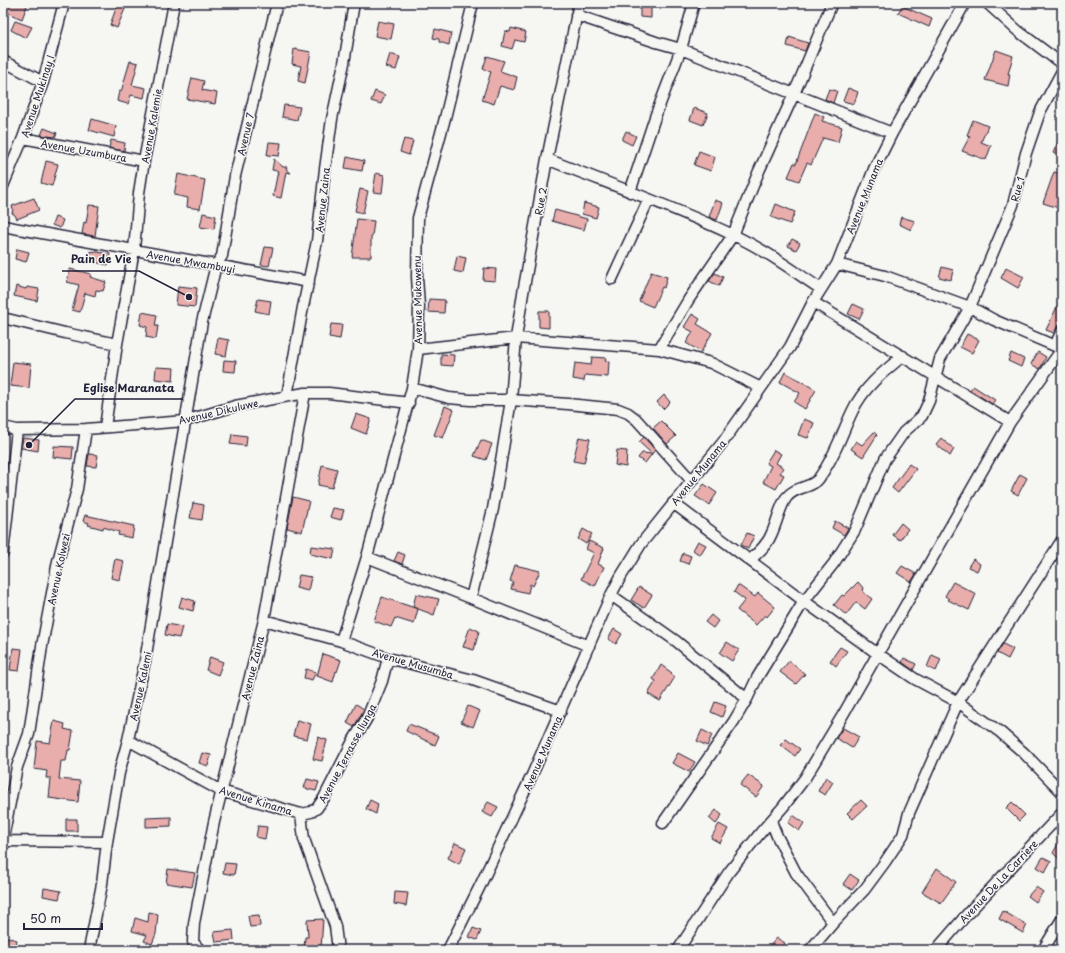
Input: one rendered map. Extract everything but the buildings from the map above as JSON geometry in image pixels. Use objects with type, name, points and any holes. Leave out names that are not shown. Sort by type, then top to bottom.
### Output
[{"type":"street","name":"Avenue Mukinay I","points":[[3,186],[23,138],[43,82],[64,3]]},
{"type":"street","name":"Avenue Kalemie","points":[[134,250],[139,193],[144,161],[174,3]]},
{"type":"street","name":"Avenue 7","points":[[185,421],[202,322],[216,265],[222,256],[235,176],[277,3]]},
{"type":"street","name":"Avenue Zaina","points":[[287,396],[303,307],[317,241],[332,119],[344,63],[354,3]]},
{"type":"street","name":"Avenue Mukowenu","points":[[341,641],[367,557],[409,403],[418,349],[418,218],[472,3]]},
{"type":"street","name":"Rue 2","points":[[471,598],[493,508],[511,400],[516,338],[547,159],[578,3]]},
{"type":"street","points":[[630,192],[655,117],[681,49],[694,3]]},
{"type":"street","points":[[659,349],[689,299],[733,235],[759,171],[794,94],[832,3]]},
{"type":"street","name":"Avenue Munama","points":[[448,950],[480,886],[561,711],[611,595],[620,578],[641,544],[723,442],[790,347],[813,302],[837,264],[874,169],[892,133],[965,3]]},
{"type":"street","points":[[987,3],[1018,31],[1062,64]]},
{"type":"street","points":[[576,15],[681,49],[892,133]]},
{"type":"street","points":[[3,61],[43,82]]},
{"type":"street","name":"Rue 1","points":[[663,823],[734,721],[757,678],[804,601],[834,563],[855,530],[885,459],[904,432],[922,416],[928,401],[940,359],[970,307],[1013,205],[1026,153],[1040,112],[1062,71]]},
{"type":"street","name":"Avenue Uzumbura","points":[[23,138],[144,161]]},
{"type":"street","points":[[547,159],[649,199],[733,235],[761,250],[821,289]]},
{"type":"street","points":[[612,279],[649,199]]},
{"type":"street","name":"Avenue Mwambuyi","points":[[3,226],[309,282]]},
{"type":"street","points":[[105,427],[117,344],[134,250]]},
{"type":"street","points":[[837,264],[885,276],[970,307],[994,320],[1060,348]]},
{"type":"street","points":[[813,302],[935,376],[963,395],[1010,422]]},
{"type":"street","points":[[3,318],[117,344]]},
{"type":"street","points":[[678,950],[729,872],[784,807],[805,778],[878,654],[1010,422],[1060,348],[1062,331]]},
{"type":"street","points":[[418,349],[516,338],[659,349],[711,363],[761,388]]},
{"type":"street","points":[[750,560],[761,550],[771,534],[782,506],[788,496],[795,490],[815,483],[821,476],[830,461],[852,411],[862,394],[902,356]]},
{"type":"street","points":[[412,388],[449,398],[470,400],[511,400],[618,409],[628,413],[692,480]]},
{"type":"street","name":"Avenue Zaina","points":[[196,946],[194,923],[221,791],[264,620],[305,393]]},
{"type":"street","name":"Avenue Dikuluwe","points":[[3,427],[17,430],[86,430],[105,427],[185,421],[236,406],[305,393],[329,393],[409,403]]},
{"type":"street","name":"Avenue Kalemi","points":[[89,950],[102,884],[107,842],[119,773],[128,740],[145,661],[185,421]]},
{"type":"street","points":[[3,554],[17,430]]},
{"type":"street","name":"Avenue Kolwezi","points":[[3,838],[18,767],[30,734],[42,646],[58,561],[77,489],[86,430]]},
{"type":"street","points":[[673,503],[804,601],[878,654],[915,679],[958,702],[1000,732],[1024,753],[1062,792]]},
{"type":"street","points":[[810,950],[865,889],[903,835],[909,813],[958,702],[1062,540]]},
{"type":"street","points":[[367,557],[589,646]]},
{"type":"street","points":[[611,595],[676,642],[747,699]]},
{"type":"street","name":"Avenue Musumba","points":[[264,620],[341,641],[388,658],[473,680],[561,711]]},
{"type":"street","name":"Avenue Terrasse Ilunga","points":[[301,814],[311,812],[317,808],[324,798],[353,741],[368,718],[382,681],[388,658]]},
{"type":"street","name":"Avenue Kinama","points":[[128,740],[221,791],[301,814],[304,839],[335,926],[338,950]]},
{"type":"street","name":"Avenue De La Carriere","points":[[936,950],[974,906],[1062,813]]},
{"type":"street","points":[[771,821],[796,873],[833,923]]},
{"type":"street","points":[[3,842],[107,842]]},
{"type":"street","points":[[1043,950],[1062,919]]},
{"type":"place","name":"Pain de Vie","points":[[189,297]]},
{"type":"place","name":"Eglise Maranata","points":[[29,445]]}]
